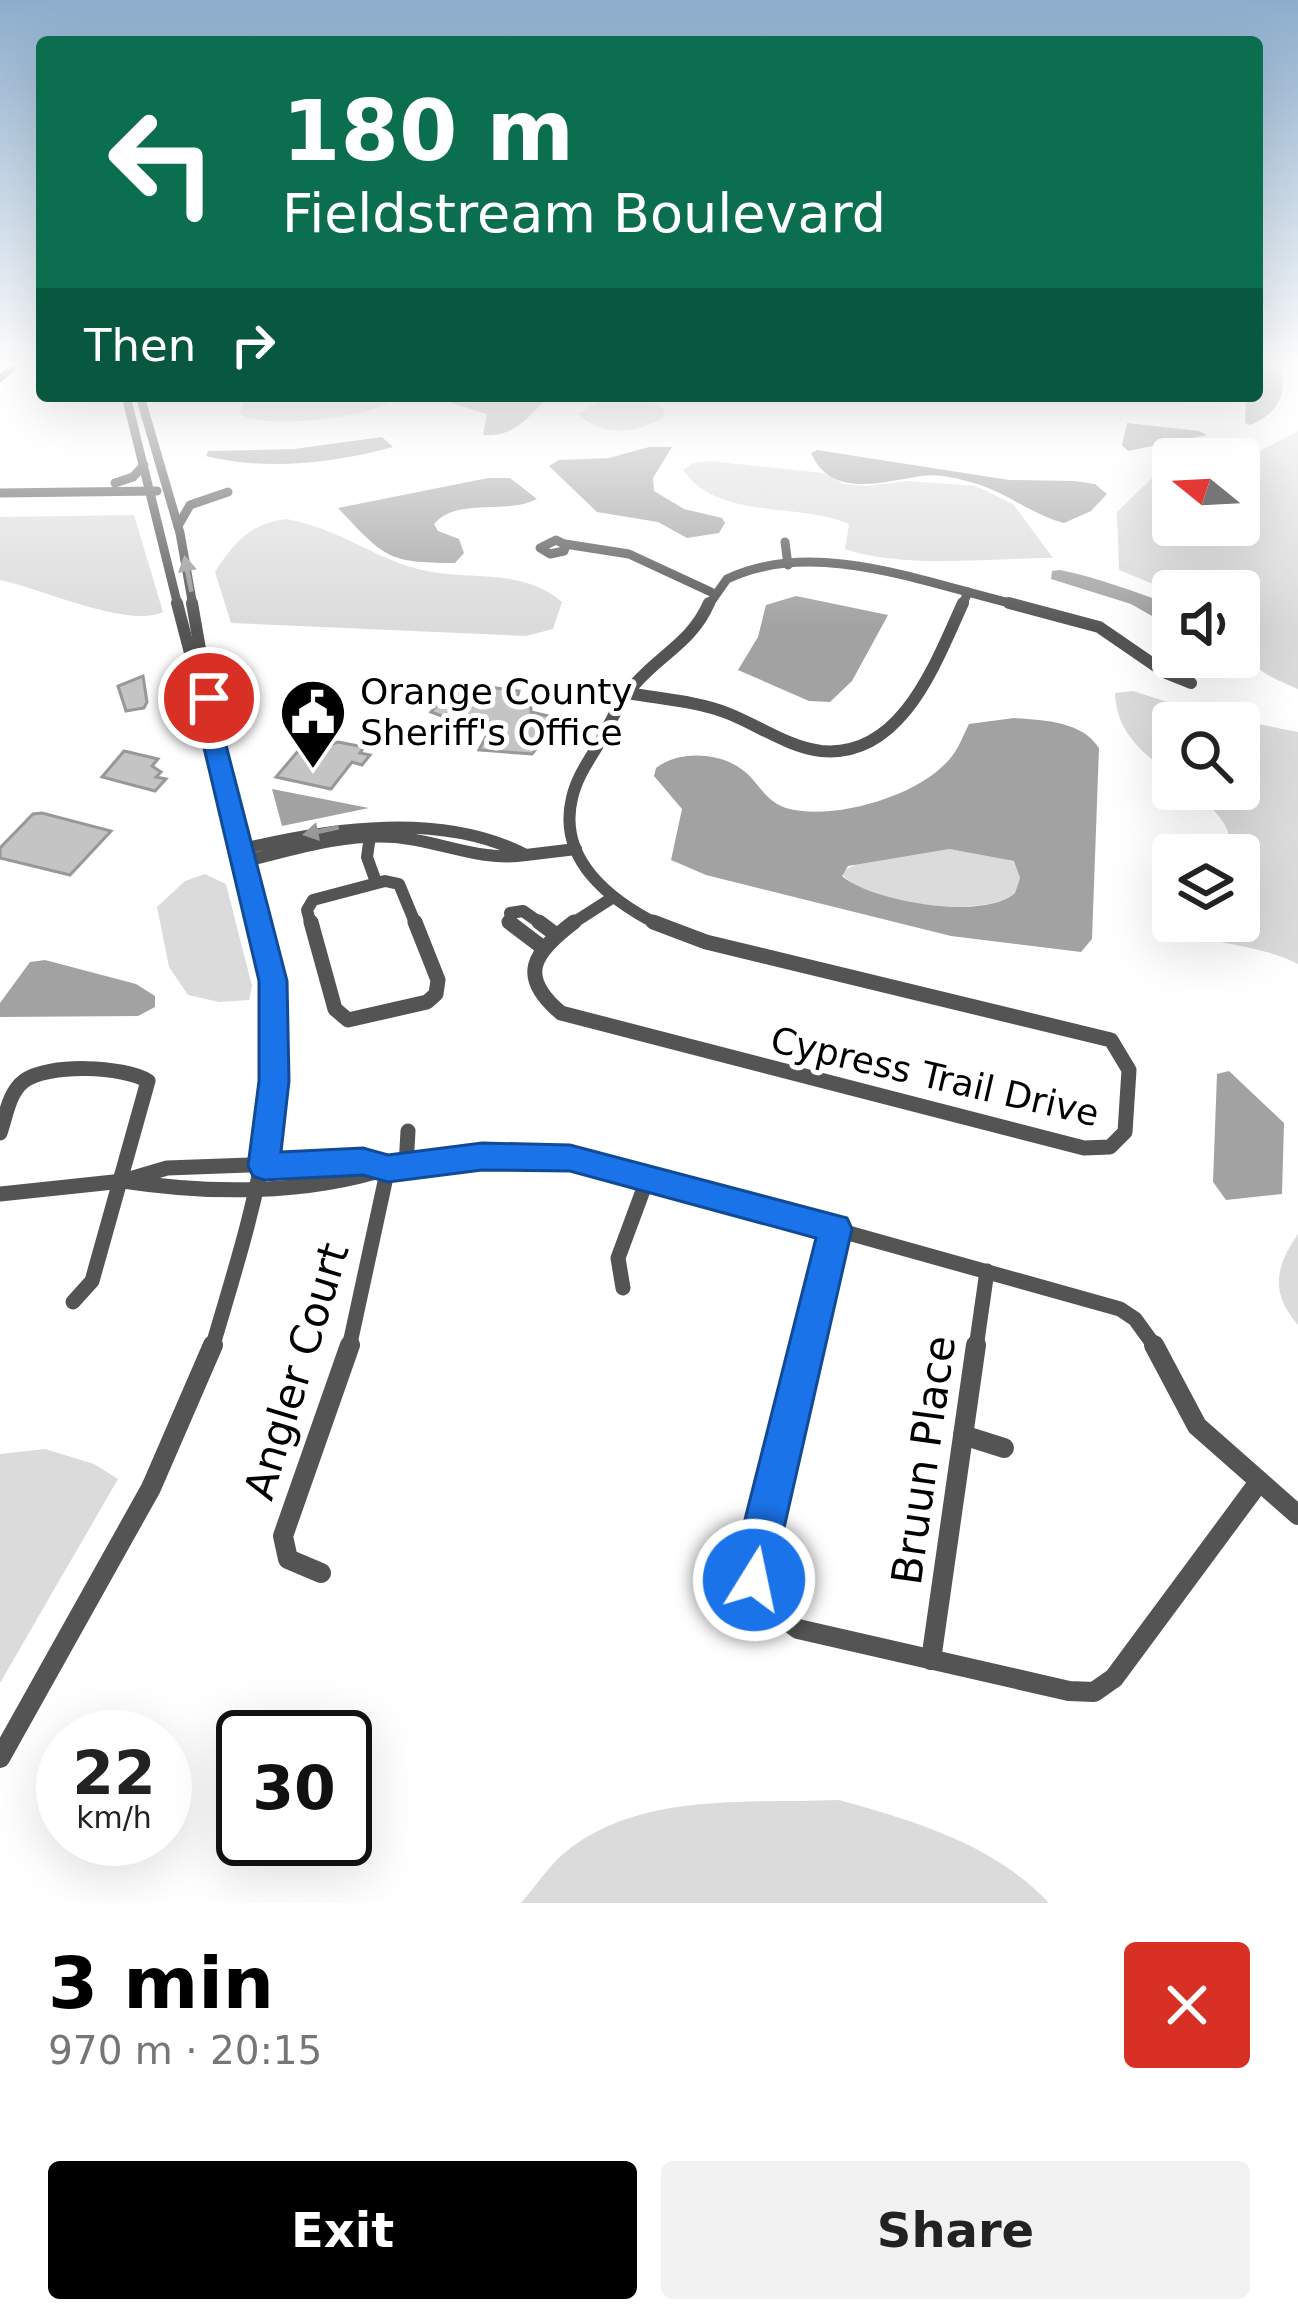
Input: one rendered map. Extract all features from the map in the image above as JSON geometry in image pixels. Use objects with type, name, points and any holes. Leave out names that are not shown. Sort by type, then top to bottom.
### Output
[{"type":"street","points":[[0,1758],[134,1520],[181,1426],[225,1316],[262,1176],[274,1081],[273,981],[139,451]]},
{"type":"street","points":[[154,451],[178,526],[201,639],[208,718]]},
{"type":"street","points":[[115,483],[133,477],[144,465]]},
{"type":"street","points":[[0,490],[115,483],[163,487]]},
{"type":"street","points":[[0,490],[149,486]]},
{"type":"street","points":[[178,526],[190,505],[228,491]]},
{"type":"street","points":[[785,542],[788,565]]},
{"type":"street","points":[[566,544],[625,553],[710,592]]},
{"type":"street","points":[[244,855],[371,830],[468,845],[510,859],[576,849],[570,822],[574,790],[628,693],[692,634],[710,592],[739,573],[788,565],[881,574],[968,592],[1092,623],[1124,640],[1167,675],[1191,683]]},
{"type":"street","points":[[628,693],[722,712],[812,749],[859,748],[910,704],[968,592]]},
{"type":"street","points":[[371,830],[367,857],[376,882]]},
{"type":"street","name":"Cypress Trail Drive","points":[[542,947],[535,968],[538,990],[555,1010],[574,1019],[1091,1149],[1110,1147],[1124,1135],[1130,1065],[1120,1046],[1106,1037],[689,938],[647,921],[612,898],[576,849]]},
{"type":"street","points":[[376,882],[399,884],[438,980],[436,994],[427,1002],[348,1020],[334,1009],[307,910],[313,899],[376,882]]},
{"type":"street","points":[[555,934],[523,911],[510,913],[514,929],[542,947],[612,898]]},
{"type":"street","points":[[0,1133],[16,1092],[30,1077],[139,1072],[148,1081],[92,1280],[73,1302]]},
{"type":"street","points":[[397,1167],[408,1131]]},
{"type":"street","points":[[0,1194],[123,1181],[167,1168],[362,1180],[397,1167],[528,1154],[583,1160],[1112,1306],[1138,1320],[1153,1340],[1175,1394],[1196,1424],[1298,1515]]},
{"type":"street","name":"Angler Court","points":[[321,1573],[291,1561],[283,1550],[283,1536],[353,1335],[397,1167]]},
{"type":"street","points":[[623,1288],[618,1258],[649,1177]]},
{"type":"street","points":[[835,1229],[754,1563],[756,1588],[772,1614],[790,1626],[1080,1694],[1104,1688],[1259,1482]]},
{"type":"street","name":"Bruun Place","points":[[931,1660],[987,1271]]},
{"type":"street","points":[[963,1435],[1004,1448]]},
{"type":"shaded area","points":[[208,451],[376,451],[276,464],[229,461],[206,456]]},
{"type":"shaded area","points":[[635,451],[670,451],[653,478],[654,491],[684,509],[722,518],[725,523],[719,533],[687,538],[658,522],[597,512],[549,466],[559,460],[609,458]]},
{"type":"shaded area","points":[[822,451],[1009,480],[1075,481],[1095,484],[1107,494],[1091,511],[1064,523],[988,488],[949,477],[844,482],[831,477],[811,453]]},
{"type":"shaded area","points":[[1260,451],[1298,451],[1298,689],[1260,670],[1260,570],[1152,570],[1152,583],[1119,570],[1117,512],[1152,478],[1152,546],[1260,546]]},
{"type":"shaded area","points":[[710,461],[823,473],[844,484],[907,481],[976,486],[1013,504],[1053,558],[920,561],[845,549],[849,524],[738,504],[698,486],[683,470]]},
{"type":"shaded area","points":[[488,478],[510,478],[537,499],[443,516],[434,524],[438,531],[459,539],[464,553],[455,563],[414,561],[388,553],[338,508]]},
{"type":"shaded area","points":[[134,515],[163,612],[148,616],[107,611],[0,580],[0,517]]},
{"type":"shaded area","points":[[286,519],[323,529],[418,569],[529,583],[562,602],[553,629],[526,636],[231,623],[215,572],[244,536]]},
{"type":"shaded area","points":[[1052,571],[1152,598],[1152,616],[1131,604],[1051,579]]},
{"type":"shaded area","points":[[796,596],[888,615],[852,681],[830,702],[809,701],[738,670],[758,637],[766,605]]},
{"type":"shaded area","points":[[1133,691],[1168,702],[1152,702],[1152,759],[1126,731],[1115,693]]},
{"type":"shaded area","points":[[1014,718],[1050,721],[1083,732],[1099,748],[1092,939],[1081,952],[951,936],[706,875],[671,860],[682,809],[654,776],[665,762],[688,756],[724,760],[786,808],[847,809],[892,796],[931,776],[953,755],[969,724]],"holes":[[[949,849],[1014,861],[1020,878],[1015,893],[979,906],[902,900],[877,894],[842,876],[848,866]]]},
{"type":"shaded area","points":[[1260,724],[1298,732],[1298,964],[1225,942],[1260,942],[1260,834],[1229,834],[1213,810],[1260,810]]},
{"type":"shaded area","points":[[272,789],[369,808],[282,826]]},
{"type":"shaded area","points":[[949,849],[1015,861],[1020,878],[1015,893],[979,905],[926,905],[874,893],[841,873],[876,859]]},
{"type":"shaded area","points":[[205,874],[226,884],[252,986],[249,1000],[219,1002],[188,995],[169,967],[157,907],[185,881]]},
{"type":"shaded area","points":[[45,960],[136,984],[155,996],[155,1007],[138,1016],[0,1017],[0,1003],[30,962]]},
{"type":"shaded area","points":[[1229,1071],[1284,1123],[1282,1194],[1226,1200],[1213,1182],[1217,1074]]},
{"type":"shaded area","points":[[1298,1234],[1298,1325],[1283,1302],[1279,1280],[1284,1258]]},
{"type":"shaded area","points":[[45,1449],[94,1464],[118,1479],[0,1683],[0,1454]]},
{"type":"shaded area","points":[[839,1800],[952,1837],[1004,1865],[1049,1903],[521,1903],[563,1854],[625,1820],[695,1805]]},
{"type":"building","points":[[143,676],[147,702],[144,708],[126,711],[118,686]]},
{"type":"building","points":[[464,684],[519,691],[516,701],[531,704],[531,712],[561,719],[532,754],[479,750],[488,733],[431,712],[452,688]]},
{"type":"building","name":"Orange County Sheriff's Office","points":[[338,742],[364,747],[360,753],[370,755],[362,765],[352,762],[331,789],[276,777],[304,744],[322,748]]},
{"type":"building","points":[[124,751],[158,759],[152,766],[161,772],[156,777],[166,779],[155,791],[102,777]]},
{"type":"building","points":[[33,814],[111,831],[70,875],[0,858],[0,848]]},
{"type":"place","name":"Orange County Sheriff's Office","points":[[313,771]]},
{"type":"route","points":[[209,698],[208,718],[243,843],[273,981],[274,1081],[264,1166],[363,1161],[388,1168],[482,1156],[570,1158],[835,1229],[754,1563],[754,1580]]}]
